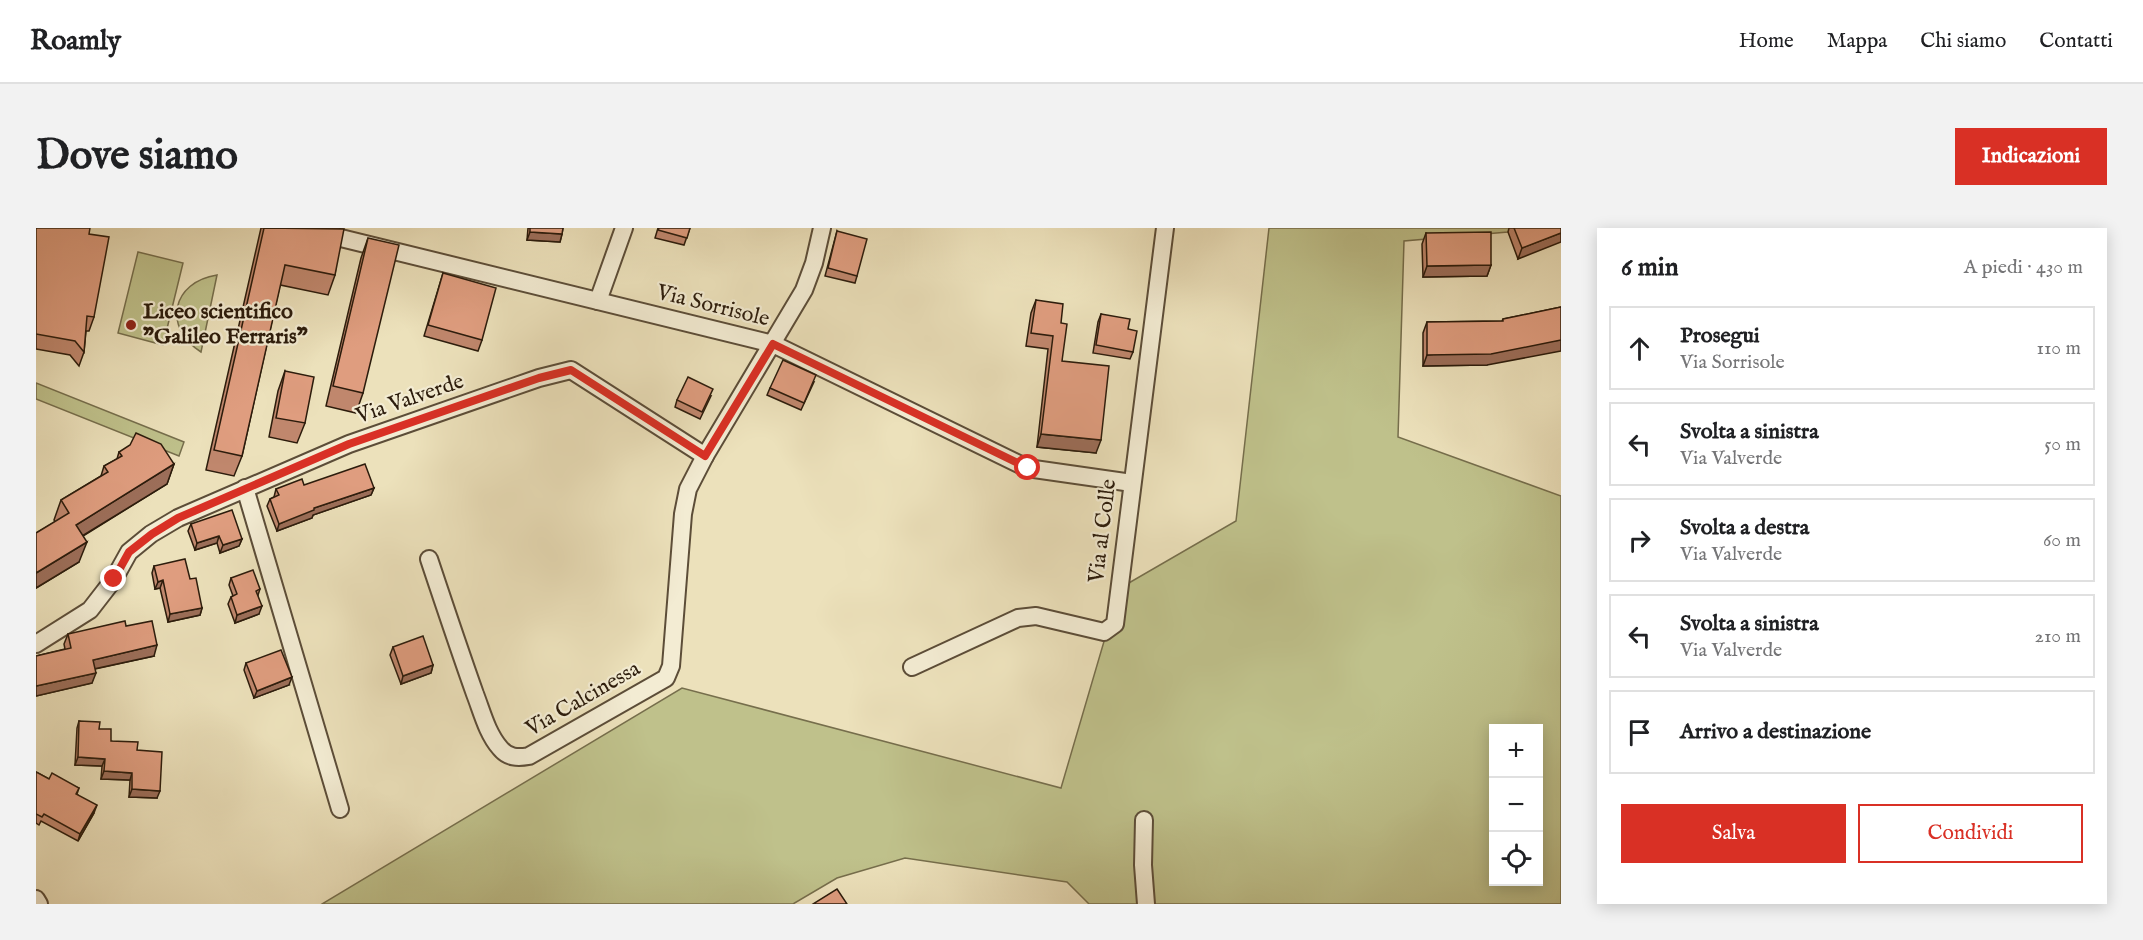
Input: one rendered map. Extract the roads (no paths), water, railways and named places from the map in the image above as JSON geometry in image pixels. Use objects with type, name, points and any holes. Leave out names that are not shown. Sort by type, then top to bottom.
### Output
[{"type":"street","name":"Via Sorrisole","points":[[300,228],[773,344],[1028,468],[1132,483]]},
{"type":"street","points":[[598,301],[624,228]]},
{"type":"street","points":[[705,456],[804,290],[814,263],[822,228]]},
{"type":"street","name":"Via al Colle","points":[[912,667],[1018,618],[1036,616],[1104,632],[1115,624],[1165,228]]},
{"type":"street","name":"Via Valverde","points":[[36,644],[90,610],[114,579],[129,552],[178,518],[349,444],[539,378],[571,370],[705,456]]},
{"type":"street","name":"Via Calcinessa","points":[[429,559],[490,733],[508,755],[518,758],[529,756],[666,678],[671,666],[683,514],[688,489],[705,456]]},
{"type":"street","points":[[245,488],[340,808]]},
{"type":"street","points":[[1144,820],[1143,865],[1146,904]]},
{"type":"street","points":[[36,899],[39,904]]},
{"type":"place","name":"Liceo scientifico \"Galileo Ferraris\"","points":[[131,325]]}]
